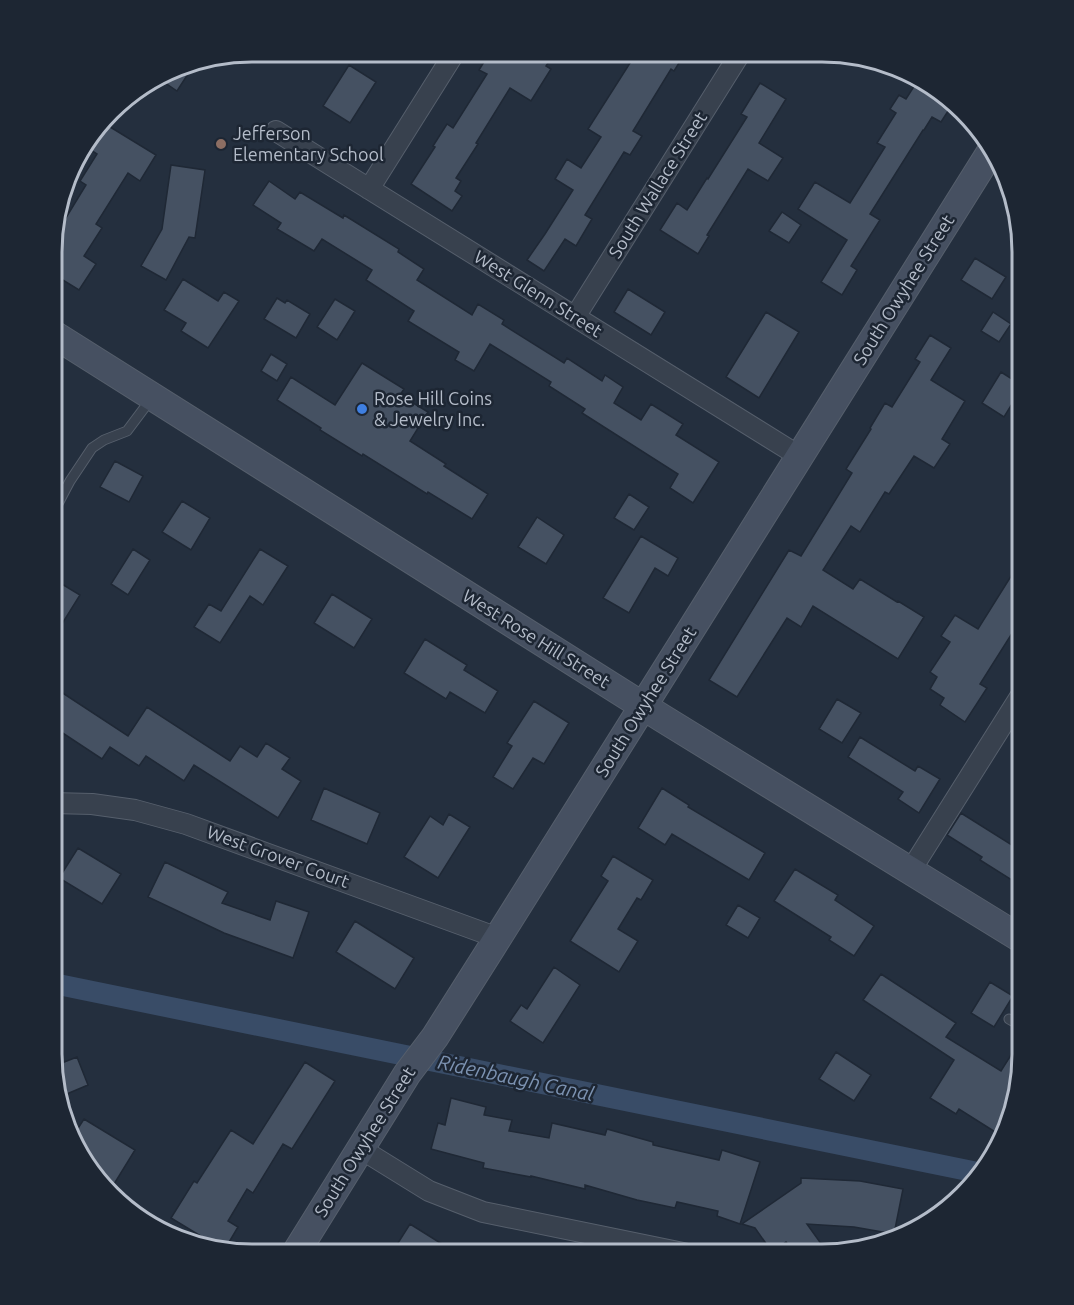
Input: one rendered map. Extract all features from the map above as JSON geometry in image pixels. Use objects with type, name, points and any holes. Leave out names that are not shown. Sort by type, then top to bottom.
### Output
[{"type":"street","points":[[369,189],[449,62]]},
{"type":"street","name":"South Wallace Street","points":[[575,317],[735,62]]},
{"type":"street","name":"West Glenn Street","points":[[276,131],[799,456]]},
{"type":"street","name":"South Owyhee Street","points":[[302,1243],[407,1074],[435,1037],[498,938],[987,157]]},
{"type":"street","name":"West Rose Hill Street","points":[[62,340],[643,706],[1012,933]]},
{"type":"street","points":[[911,870],[1012,709]]},
{"type":"street","name":"West Grover Court","points":[[62,803],[92,804],[135,810],[186,824],[498,938]]},
{"type":"street","points":[[361,1149],[429,1191],[483,1212],[634,1243]]},
{"type":"lane","points":[[62,496],[92,448],[104,440],[127,431],[153,397]]},
{"type":"building","points":[[484,62],[549,62],[546,66],[551,69],[531,101],[510,88],[456,178],[461,181],[455,191],[462,196],[452,211],[411,184],[447,124],[453,128],[487,74],[479,70]]},
{"type":"building","points":[[631,62],[680,62],[674,71],[671,69],[633,131],[642,136],[630,155],[624,152],[585,215],[592,219],[576,246],[565,239],[544,271],[527,260],[573,190],[555,179],[567,159],[581,168],[601,137],[588,129]]},
{"type":"building","points":[[349,65],[376,82],[350,123],[323,106]]},
{"type":"building","points":[[189,73],[177,91],[165,83]]},
{"type":"building","points":[[760,83],[786,99],[759,143],[783,158],[768,181],[748,169],[707,235],[709,236],[698,254],[660,230],[677,203],[687,210],[747,117],[741,114]]},
{"type":"building","points":[[914,86],[949,110],[941,122],[932,117],[870,214],[880,220],[851,266],[857,270],[842,295],[821,282],[847,240],[798,209],[815,182],[850,203],[885,147],[877,143],[896,113],[890,109],[899,95],[906,99]]},
{"type":"building","points":[[109,126],[156,155],[140,181],[128,173],[96,224],[102,228],[84,256],[96,264],[79,290],[62,280],[63,227],[64,221],[86,185],[80,181],[97,154],[91,150]]},
{"type":"building","points":[[171,165],[205,170],[195,238],[189,237],[166,280],[141,266],[162,229]]},
{"type":"building","points":[[269,181],[295,199],[300,192],[343,218],[344,215],[399,249],[398,252],[424,269],[417,280],[472,315],[478,304],[504,320],[502,324],[564,363],[567,358],[602,381],[605,375],[623,387],[614,403],[641,420],[651,404],[683,424],[676,435],[719,462],[693,503],[670,488],[678,474],[582,413],[585,409],[549,386],[551,382],[490,344],[474,371],[455,360],[459,352],[408,321],[414,311],[366,280],[372,270],[322,239],[314,251],[277,229],[281,223],[253,205]]},
{"type":"building","points":[[782,212],[801,225],[789,243],[769,231]]},
{"type":"building","points":[[975,258],[1006,277],[992,299],[961,280]]},
{"type":"building","points":[[183,279],[218,301],[224,292],[239,301],[208,348],[181,331],[186,323],[164,310]]},
{"type":"building","points":[[628,289],[665,312],[651,335],[614,312]]},
{"type":"building","points":[[277,298],[285,303],[287,300],[310,314],[296,338],[264,319]]},
{"type":"building","points":[[335,299],[355,311],[337,340],[317,327]]},
{"type":"building","points":[[766,312],[799,332],[759,398],[726,377]]},
{"type":"building","points":[[993,312],[1011,324],[999,342],[981,331]]},
{"type":"building","points":[[930,335],[951,348],[931,380],[965,401],[942,439],[950,444],[934,468],[914,456],[889,494],[885,492],[860,532],[851,526],[823,570],[853,589],[860,579],[924,617],[898,659],[813,606],[801,627],[787,618],[737,697],[709,680],[789,550],[801,556],[852,473],[846,469],[885,403],[892,407],[920,362],[915,359]]},
{"type":"building","points":[[271,354],[287,364],[277,381],[261,371]]},
{"type":"building","points":[[362,363],[404,389],[400,395],[428,412],[410,441],[488,494],[472,519],[363,454],[362,456],[277,400],[291,377],[335,405]]},
{"type":"building","points":[[1001,372],[1012,379],[1012,404],[1004,417],[982,403]]},
{"type":"building","points":[[115,461],[143,476],[129,502],[100,487]]},
{"type":"building","points":[[629,494],[649,507],[634,530],[614,518]]},
{"type":"building","points":[[182,501],[210,518],[191,550],[162,532]]},
{"type":"building","points":[[537,517],[564,535],[546,564],[518,547]]},
{"type":"building","points":[[641,536],[678,558],[668,576],[655,568],[629,613],[603,598]]},
{"type":"building","points":[[133,549],[150,560],[128,595],[111,584]]},
{"type":"building","points":[[260,549],[288,566],[263,605],[250,596],[220,643],[194,627],[209,604],[221,611]]},
{"type":"building","points":[[1012,575],[1012,633],[980,684],[987,688],[965,722],[940,705],[944,698],[930,689],[937,677],[930,672],[950,642],[941,636],[955,615],[978,629]]},
{"type":"building","points":[[62,584],[80,595],[62,624]]},
{"type":"building","points":[[332,594],[372,619],[354,648],[314,623]]},
{"type":"building","points":[[425,639],[467,665],[464,670],[498,691],[485,713],[450,692],[446,699],[404,673]]},
{"type":"building","points":[[62,693],[128,736],[147,707],[230,761],[240,746],[257,757],[266,743],[290,758],[282,769],[301,781],[278,818],[194,765],[184,781],[146,756],[139,766],[110,747],[102,759],[62,733]]},
{"type":"building","points":[[837,699],[861,713],[842,743],[819,729]]},
{"type":"building","points":[[534,701],[569,723],[544,764],[533,758],[513,789],[493,777],[512,746],[507,743]]},
{"type":"building","points":[[860,737],[915,771],[918,766],[940,779],[919,813],[898,799],[903,792],[848,757]]},
{"type":"building","points":[[324,788],[380,813],[367,844],[311,820]]},
{"type":"building","points":[[662,788],[689,805],[688,807],[765,853],[749,880],[672,834],[665,845],[638,828]]},
{"type":"building","points":[[961,813],[1012,845],[1012,880],[980,860],[982,857],[947,835]]},
{"type":"building","points":[[449,814],[470,827],[438,878],[404,857],[430,816],[443,825]]},
{"type":"building","points":[[78,848],[121,874],[102,904],[62,880],[62,873]]},
{"type":"building","points":[[613,856],[653,880],[641,900],[637,898],[618,929],[638,941],[619,972],[570,941],[608,881],[601,876]]},
{"type":"building","points":[[165,862],[228,892],[222,903],[270,920],[276,901],[309,912],[293,958],[224,933],[148,897]]},
{"type":"building","points":[[795,869],[838,895],[835,900],[874,926],[854,956],[829,940],[831,937],[774,901]]},
{"type":"building","points":[[738,905],[760,918],[748,938],[726,925]]},
{"type":"building","points":[[355,921],[414,958],[395,989],[336,952]]},
{"type":"building","points":[[554,967],[580,985],[543,1043],[510,1021],[521,1005],[527,1009]]},
{"type":"building","points":[[881,974],[956,1023],[946,1037],[1001,1071],[1012,1054],[1009,1090],[995,1132],[959,1109],[956,1114],[930,1098],[954,1060],[863,1000]]},
{"type":"building","points":[[990,982],[1012,995],[994,1027],[971,1013]]},
{"type":"building","points":[[836,1052],[871,1075],[854,1101],[819,1079]]},
{"type":"building","points":[[77,1057],[88,1085],[66,1094],[62,1063]]},
{"type":"building","points":[[305,1062],[335,1081],[292,1149],[283,1144],[253,1193],[247,1189],[228,1221],[238,1227],[229,1242],[200,1236],[171,1218],[194,1181],[197,1183],[231,1130],[253,1144]]},
{"type":"building","points":[[451,1098],[486,1107],[484,1115],[512,1120],[509,1131],[549,1138],[552,1123],[605,1135],[607,1129],[653,1142],[653,1145],[719,1160],[722,1150],[760,1162],[740,1224],[717,1216],[718,1211],[677,1202],[675,1208],[585,1185],[585,1189],[531,1176],[483,1168],[484,1163],[431,1149],[438,1123],[445,1125]]},
{"type":"building","points":[[84,1119],[135,1150],[114,1184],[94,1159],[78,1129]]},
{"type":"building","points":[[801,1178],[860,1181],[903,1189],[895,1229],[885,1232],[854,1227],[807,1224],[821,1243],[766,1243],[755,1228],[742,1224],[801,1183]]},
{"type":"building","points":[[410,1224],[440,1243],[398,1243]]},
{"type":"waterway","name":"Ridenbaugh Canal","points":[[62,985],[971,1171]]},
{"type":"place","name":"Jefferson Elementary School","points":[[221,144]]},
{"type":"place","name":"Rose Hill Coins & Jewelry Inc.","points":[[362,409]]}]
